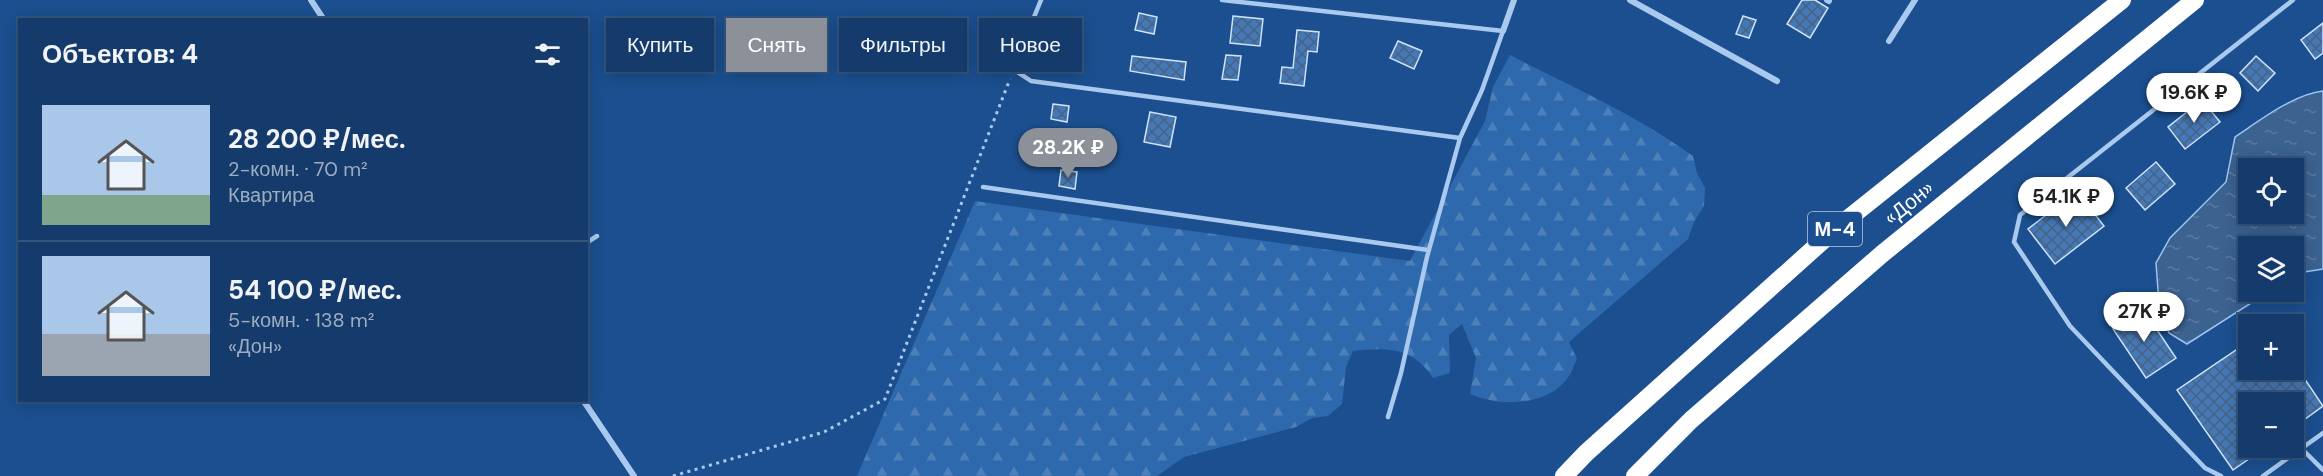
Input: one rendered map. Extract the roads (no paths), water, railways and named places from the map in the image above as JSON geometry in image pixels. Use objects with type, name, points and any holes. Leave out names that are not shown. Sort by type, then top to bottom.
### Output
[{"type":"highway","name":"«Дон»","points":[[1564,476],[1586,453],[1839,226],[2122,0]]},
{"type":"highway","name":"«Дон»","points":[[1635,476],[1690,420],[1882,254],[2195,0]]},
{"type":"street","points":[[310,0],[323,18]]},
{"type":"street","points":[[1503,31],[1514,0]]},
{"type":"street","points":[[1630,0],[1777,81]]},
{"type":"street","points":[[1889,41],[1915,0]]},
{"type":"street","points":[[584,402],[634,476]]},
{"type":"lane","points":[[1041,0],[1013,69],[1031,81],[1460,138]]},
{"type":"lane","points":[[1222,0],[1503,31],[1482,90],[1460,138],[1428,250],[1401,373],[1388,417]]},
{"type":"lane","points":[[2221,476],[2205,468],[2070,326],[2014,242],[2020,215],[2293,0]]},
{"type":"lane","points":[[983,187],[1428,250]]},
{"type":"lane","points":[[588,242],[597,236]]},
{"type":"lane","points":[[2304,447],[2323,433]]},
{"type":"lane","points":[[2304,451],[2323,470]]},
{"type":"lane","points":[[2263,476],[2289,458]]},
{"type":"water","points":[[2323,91],[2323,269],[2304,272],[2304,236],[2238,236],[2238,302],[2253,302],[2187,344],[2169,333],[2159,304],[2156,263],[2170,238],[2226,182],[2235,137],[2277,109],[2300,97]]}]
